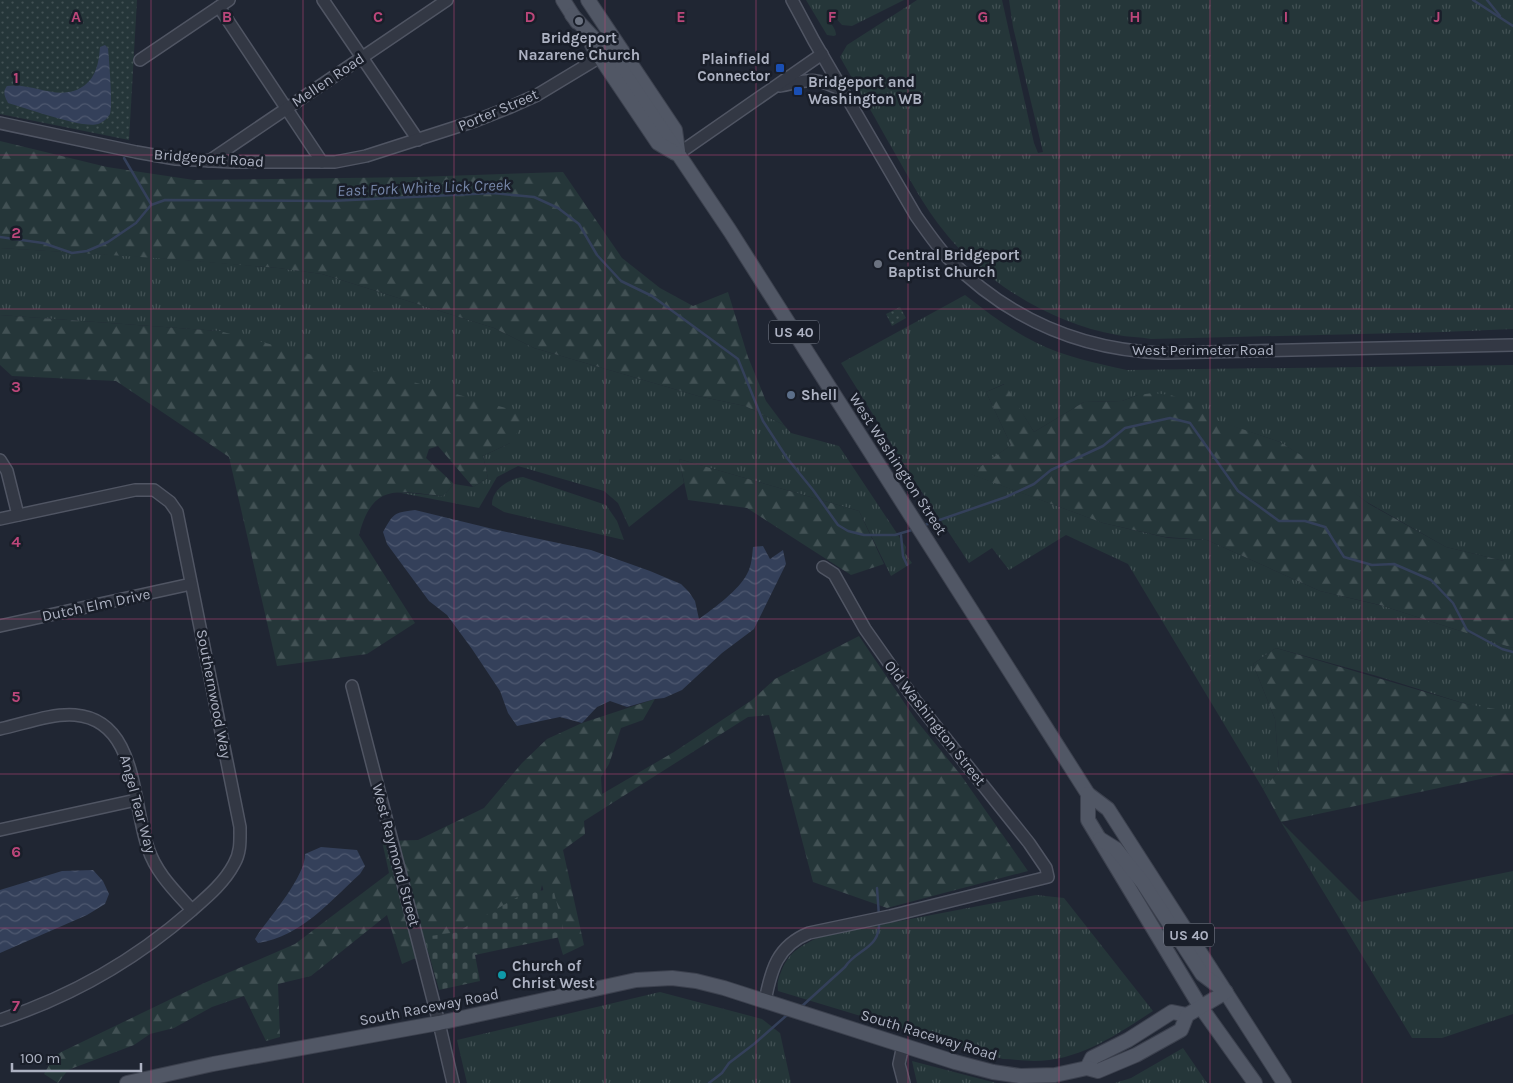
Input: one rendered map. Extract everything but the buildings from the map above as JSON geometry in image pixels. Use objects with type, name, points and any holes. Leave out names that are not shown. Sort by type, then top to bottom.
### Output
[{"type":"main road","name":"West Washington Street","points":[[563,0],[658,143],[678,154]]},
{"type":"main road","name":"West Washington Street","points":[[588,0],[675,130],[678,154],[742,250],[1088,794],[1108,809],[1284,1083]]},
{"type":"main road","points":[[572,15],[617,63],[678,154]]},
{"type":"main road","name":"US 40","points":[[1088,794],[1088,820],[1200,1006],[1255,1083]]},
{"type":"main road","points":[[1100,839],[1116,849],[1143,882],[1202,974],[1226,992]]},
{"type":"main road","name":"South Raceway Road","points":[[127,1083],[213,1064],[439,1023],[652,978],[696,981],[765,1001],[955,1062],[1004,1074],[1055,1075],[1087,1068],[1092,1058],[1128,1040],[1172,1012],[1187,1014],[1226,992]]},
{"type":"main road","points":[[1200,1006],[1223,1024],[1262,1083]]},
{"type":"street","points":[[140,60],[229,0]]},
{"type":"street","points":[[323,0],[418,140]]},
{"type":"street","name":"Mellen Road","points":[[209,161],[448,0]]},
{"type":"street","name":"West Perimeter Road","points":[[792,0],[916,216],[947,257],[997,300],[1032,321],[1057,331],[1113,348],[1137,352],[1513,345]]},
{"type":"street","points":[[219,7],[322,162]]},
{"type":"street","points":[[678,154],[822,54]]},
{"type":"street","name":"Porter Street","points":[[418,140],[475,121],[522,102],[600,57]]},
{"type":"street","points":[[773,88],[816,79],[842,90]]},
{"type":"street","name":"Bridgeport Road","points":[[0,123],[136,152],[176,159],[209,161],[322,162],[349,160],[418,140]]},
{"type":"street","points":[[0,460],[7,471],[18,515],[0,519]]},
{"type":"street","name":"Southernwood Way","points":[[0,1020],[48,1002],[105,973],[159,937],[220,884],[235,864],[240,849],[240,827],[177,512],[170,502],[154,490],[135,490],[18,515]]},
{"type":"street","name":"Old Washington Street","points":[[765,1001],[773,968],[781,954],[792,942],[809,934],[1048,877],[1046,868],[1029,843],[915,700],[865,629],[834,574],[823,567]]},
{"type":"street","name":"Dutch Elm Drive","points":[[0,626],[191,584]]},
{"type":"street","name":"West Raymond Street","points":[[352,686],[453,1083]]},
{"type":"street","name":"Angel Tear Way","points":[[0,728],[64,715],[81,716],[101,724],[111,731],[125,752],[144,838],[153,860],[169,884],[192,910]]},
{"type":"street","points":[[0,830],[136,800]]},
{"type":"street","points":[[903,1046],[899,1064],[904,1083]]},
{"type":"green space","points":[[0,0],[137,0],[129,140],[0,114]]},
{"type":"green space","points":[[806,0],[904,0],[852,26],[842,25],[832,14],[830,20],[836,32],[834,36],[827,35]]},
{"type":"green space","points":[[917,0],[1002,0],[1034,143],[1038,153],[1043,152],[1013,27],[1009,0],[1513,0],[1513,329],[1151,339],[1093,330],[1046,312],[1024,300],[982,270],[938,224],[914,187],[840,57],[847,45]]},
{"type":"green space","points":[[0,141],[107,167],[194,180],[416,177],[563,172],[622,258],[660,288],[693,306],[728,292],[748,357],[766,401],[784,425],[745,406],[698,396],[534,348],[494,328],[322,274],[278,268],[156,258],[0,248]]},
{"type":"green space","points":[[0,248],[149,257],[278,268],[322,274],[494,328],[534,348],[698,396],[745,406],[784,425],[791,433],[839,446],[906,547],[905,553],[912,563],[891,576],[859,511],[679,459],[684,483],[629,527],[618,503],[604,491],[518,466],[497,477],[479,508],[396,492],[443,496],[454,484],[473,487],[488,478],[483,456],[510,443],[219,331],[0,315]]},
{"type":"green space","points":[[965,295],[1008,326],[1046,347],[1080,359],[1127,370],[1513,365],[1513,561],[1504,561],[1446,547],[1365,501],[1328,473],[1280,442],[1138,395],[1122,401],[1084,402],[1034,432],[1004,384],[986,392],[1011,445],[971,474],[1103,523],[1168,538],[1207,540],[1320,591],[1383,606],[1513,648],[1513,714],[1466,704],[1377,676],[1276,648],[1253,664],[1275,719],[1279,771],[1263,789],[1128,564],[1066,535],[1009,570],[992,548],[969,563],[910,474],[841,363]]},
{"type":"green space","points":[[900,307],[906,318],[892,326],[886,314]]},
{"type":"green space","points":[[0,315],[219,331],[367,369],[530,415],[510,443],[483,456],[488,478],[473,487],[438,446],[429,449],[426,458],[454,484],[443,496],[400,492],[389,494],[380,498],[372,506],[365,518],[359,535],[415,623],[367,654],[277,666],[229,457],[116,381],[12,376],[0,365]]},
{"type":"green space","points":[[1005,384],[1034,432],[1084,402],[1122,401],[1138,395],[1153,393],[1171,395],[1190,403],[1213,419],[1280,442],[1331,474],[1369,504],[1446,547],[1504,561],[1513,561],[1513,648],[1380,605],[1320,591],[1207,540],[1165,537],[1103,523],[970,474],[1011,445],[986,392]]},
{"type":"green space","points":[[679,459],[859,511],[884,564],[851,575],[747,508],[688,500]]},
{"type":"green space","points":[[523,477],[606,505],[617,521],[624,540],[504,512],[492,505],[495,494],[502,486],[507,482]]},
{"type":"green space","points":[[859,636],[916,720],[960,774],[1028,871],[887,908],[813,882],[769,715],[748,717],[584,821],[585,834],[563,850],[584,945],[563,955],[542,885],[535,914],[462,938],[402,964],[387,915],[311,976],[278,984],[280,1037],[266,1041],[244,996],[212,1007],[174,1028],[150,1034],[134,1045],[68,1070],[58,1083],[44,1074],[55,1055],[202,984],[295,944],[389,873],[382,841],[418,840],[484,808],[522,763],[547,739],[582,723],[655,699],[643,720],[621,728],[609,764],[601,777],[602,794],[674,752],[752,700],[775,679]]},
{"type":"green space","points":[[1276,648],[1466,704],[1513,712],[1513,772],[1281,822],[1263,789],[1279,771],[1275,719],[1253,664]]},
{"type":"green space","points":[[1281,822],[1361,902],[1513,871],[1513,1014],[1442,1038],[1412,1038]]},
{"type":"green space","points":[[553,888],[565,936],[475,955],[480,981],[439,990],[424,937],[457,932],[521,895]]},
{"type":"green space","points":[[1036,895],[1064,898],[1153,1011],[1125,1029],[1082,1052],[1051,1060],[1030,1061],[1003,1059],[778,991],[779,977],[788,959],[796,950],[821,936]]},
{"type":"green space","points":[[660,992],[762,1019],[780,1033],[791,1083],[467,1083],[457,1040]]},
{"type":"green space","points":[[1183,1048],[1207,1083],[1115,1083],[1131,1078]]},
{"type":"green space","points":[[912,1061],[996,1083],[917,1083]]},
{"type":"water","points":[[105,45],[108,48],[111,110],[109,116],[101,123],[91,125],[80,124],[8,103],[4,92],[7,86],[64,93],[82,87],[94,75],[98,64],[100,47]]},
{"type":"water","points":[[415,510],[591,550],[650,571],[681,584],[695,601],[699,619],[726,598],[744,580],[752,560],[753,547],[763,546],[770,559],[783,550],[786,564],[754,629],[722,653],[682,690],[664,698],[627,707],[610,701],[597,707],[582,723],[560,717],[517,726],[508,713],[500,691],[472,649],[447,615],[429,601],[387,544],[383,532],[392,517],[398,513]]},
{"type":"water","points":[[321,847],[357,850],[365,866],[360,874],[314,916],[288,933],[258,943],[255,939],[294,884],[304,863],[305,854]]},
{"type":"water","points":[[93,870],[103,881],[109,894],[105,904],[87,915],[0,953],[0,890],[62,871]]},
{"type":"waterway","points":[[1473,0],[1513,26]]},
{"type":"waterway","points":[[1487,0],[1500,16]]},
{"type":"waterway","points":[[124,158],[151,204]]},
{"type":"waterway","name":"East Fork White Lick Creek","points":[[0,237],[43,243],[72,253],[87,251],[108,242],[136,223],[151,205],[165,200],[331,201],[493,193],[534,197],[558,208],[579,224],[597,255],[621,281],[652,296],[738,359],[763,421],[787,458],[838,525],[848,531],[864,535],[895,535],[915,529]]},
{"type":"waterway","name":"East Fork White Lick Creek","points":[[922,526],[1006,497],[1034,484],[1051,470],[1103,446],[1125,428],[1170,418],[1190,423],[1238,491],[1279,521],[1305,521],[1325,527],[1344,557],[1372,565],[1394,564],[1431,580],[1453,603],[1467,630],[1502,649],[1513,652]]},
{"type":"waterway","points":[[901,535],[903,556],[907,565]]},
{"type":"waterway","points":[[877,888],[879,916]]},
{"type":"waterway","points":[[801,1007],[855,956],[872,943],[879,930],[879,921]]},
{"type":"waterway","points":[[709,1083],[722,1073],[729,1063],[787,1015]]},
{"type":"place","name":"Bridgeport Nazarene Church","points":[[579,21]]},
{"type":"place","name":"Plainfield Connector","points":[[780,68]]},
{"type":"place","name":"Bridgeport and Washington WB","points":[[798,91]]},
{"type":"place","name":"Central Bridgeport Baptist Church","points":[[878,264]]},
{"type":"place","name":"Shell","points":[[791,395]]},
{"type":"place","name":"Church of Christ West","points":[[502,975]]}]
